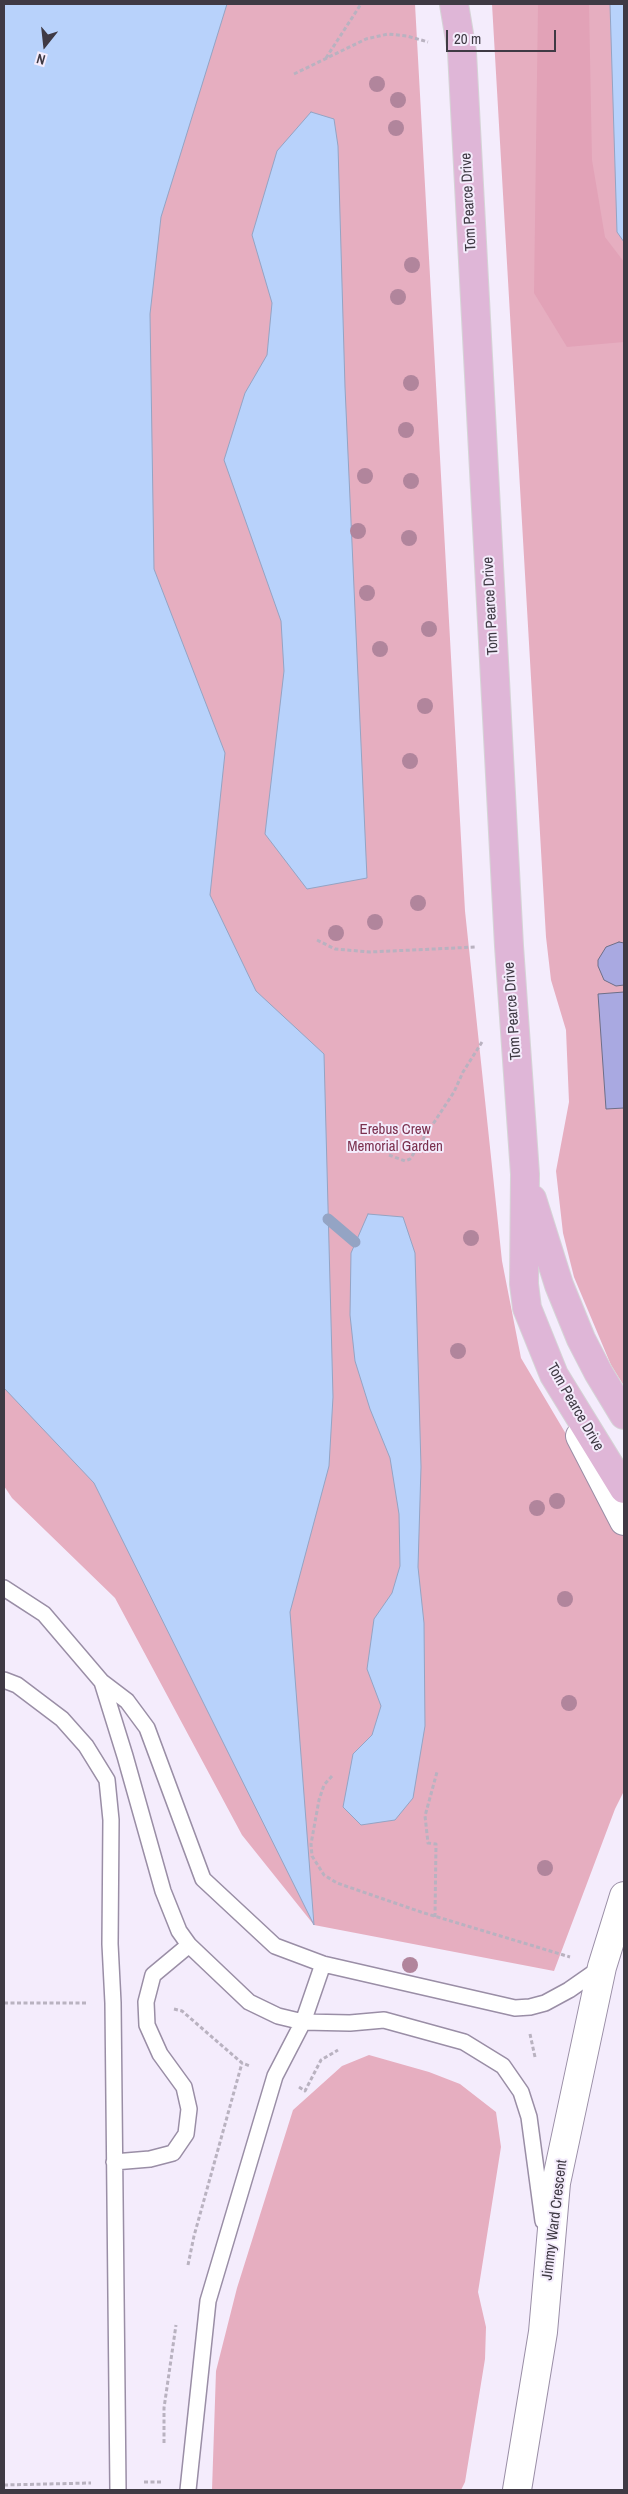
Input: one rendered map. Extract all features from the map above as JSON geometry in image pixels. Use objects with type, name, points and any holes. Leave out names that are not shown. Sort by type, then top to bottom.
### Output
[{"type":"main road","points":[[442,4],[462,45]]},
{"type":"main road","name":"Tom Pearce Drive","points":[[454,4],[462,45],[509,946],[524,1174],[524,1284],[527,1308],[554,1375],[624,1489]]},
{"type":"main road","name":"Tom Pearce Drive","points":[[462,45],[467,4]]},
{"type":"main road","name":"Tom Pearce Drive","points":[[524,1174],[559,1285],[577,1330],[598,1372],[624,1415]]},
{"type":"street","points":[[554,1375],[591,1460],[624,1521]]},
{"type":"street","name":"Jimmy Ward Crescent","points":[[517,2490],[543,2332],[556,2183],[602,1967],[621,1913]]},
{"type":"lane","points":[[4,1588],[44,1614],[102,1682],[127,1701],[148,1728],[203,1879],[275,1946],[324,1964],[515,2008],[545,2003],[569,1990],[602,1967]]},
{"type":"lane","points":[[4,1680],[16,1685],[62,1719],[86,1746],[107,1780],[111,1820],[110,1944],[113,2003],[118,2490]]},
{"type":"lane","points":[[102,1682],[163,1891],[179,1930],[189,1945],[249,2002],[278,2016],[303,2022],[350,2023],[384,2020],[464,2042],[503,2066],[521,2092],[529,2117],[549,2266]]},
{"type":"lane","points":[[114,2162],[150,2159],[173,2153],[186,2134],[189,2109],[184,2087],[160,2054],[148,2025],[146,2002],[153,1975],[189,1945]]},
{"type":"lane","points":[[188,2490],[208,2301],[275,2076],[303,2022],[324,1964]]},
{"type":"path","points":[[326,58],[361,4]]},
{"type":"path","points":[[294,74],[366,39],[388,34],[462,45]]},
{"type":"path","points":[[317,940],[335,949],[370,952],[509,946]]},
{"type":"path","points":[[389,1155],[405,1160],[410,1159],[454,1092],[463,1072],[512,995]]},
{"type":"path","points":[[435,1916],[436,1844],[428,1843],[425,1816],[437,1772]]},
{"type":"path","points":[[332,1776],[324,1786],[316,1813],[311,1844],[316,1865],[324,1875],[337,1883],[435,1916],[602,1967]]},
{"type":"path","points":[[242,2063],[275,2076],[305,2091],[321,2060],[344,2046]]},
{"type":"green space","name":"Erebus Crew Memorial Garden","points":[[4,4],[415,4],[465,911],[502,1261],[521,1358],[624,1532],[624,1791],[615,1809],[554,1971],[314,1925],[242,1835],[115,1598],[12,1498],[4,1486]]},
{"type":"green space","points":[[492,4],[624,4],[624,1386],[611,1365],[574,1277],[563,1233],[556,1171],[569,1102],[566,1030],[551,980],[546,937]]},
{"type":"green space","points":[[369,2055],[429,2072],[460,2084],[496,2112],[501,2147],[478,2292],[486,2327],[485,2359],[465,2482],[461,2490],[212,2490],[216,2371],[237,2288],[293,2110],[342,2066]]},
{"type":"shaded area","points":[[538,4],[589,4],[592,160],[605,237],[624,262],[624,342],[567,347],[534,293]]},
{"type":"water","points":[[4,4],[227,4],[161,217],[150,314],[154,569],[225,753],[210,895],[256,991],[324,1054],[333,1397],[329,1466],[290,1612],[314,1925],[94,1483],[4,1388]]},
{"type":"water","points":[[610,4],[624,4],[624,242],[617,232]]},
{"type":"water","points":[[311,112],[334,119],[338,146],[345,387],[367,878],[307,889],[265,834],[284,671],[281,621],[224,460],[245,393],[267,355],[272,303],[252,235],[277,151]]},
{"type":"water","points":[[368,1214],[403,1217],[415,1253],[421,1467],[418,1567],[424,1623],[425,1726],[413,1798],[395,1820],[361,1825],[343,1807],[353,1754],[372,1735],[381,1706],[367,1669],[374,1619],[392,1593],[400,1566],[399,1514],[390,1458],[370,1409],[355,1361],[350,1315],[351,1253]]},
{"type":"building","points":[[619,942],[624,943],[624,985],[616,986],[604,980],[598,966],[598,960],[606,947]]},
{"type":"building","points":[[624,992],[624,1108],[606,1109],[598,994]]},
{"type":"waterway","points":[[328,1219],[355,1242]]}]
